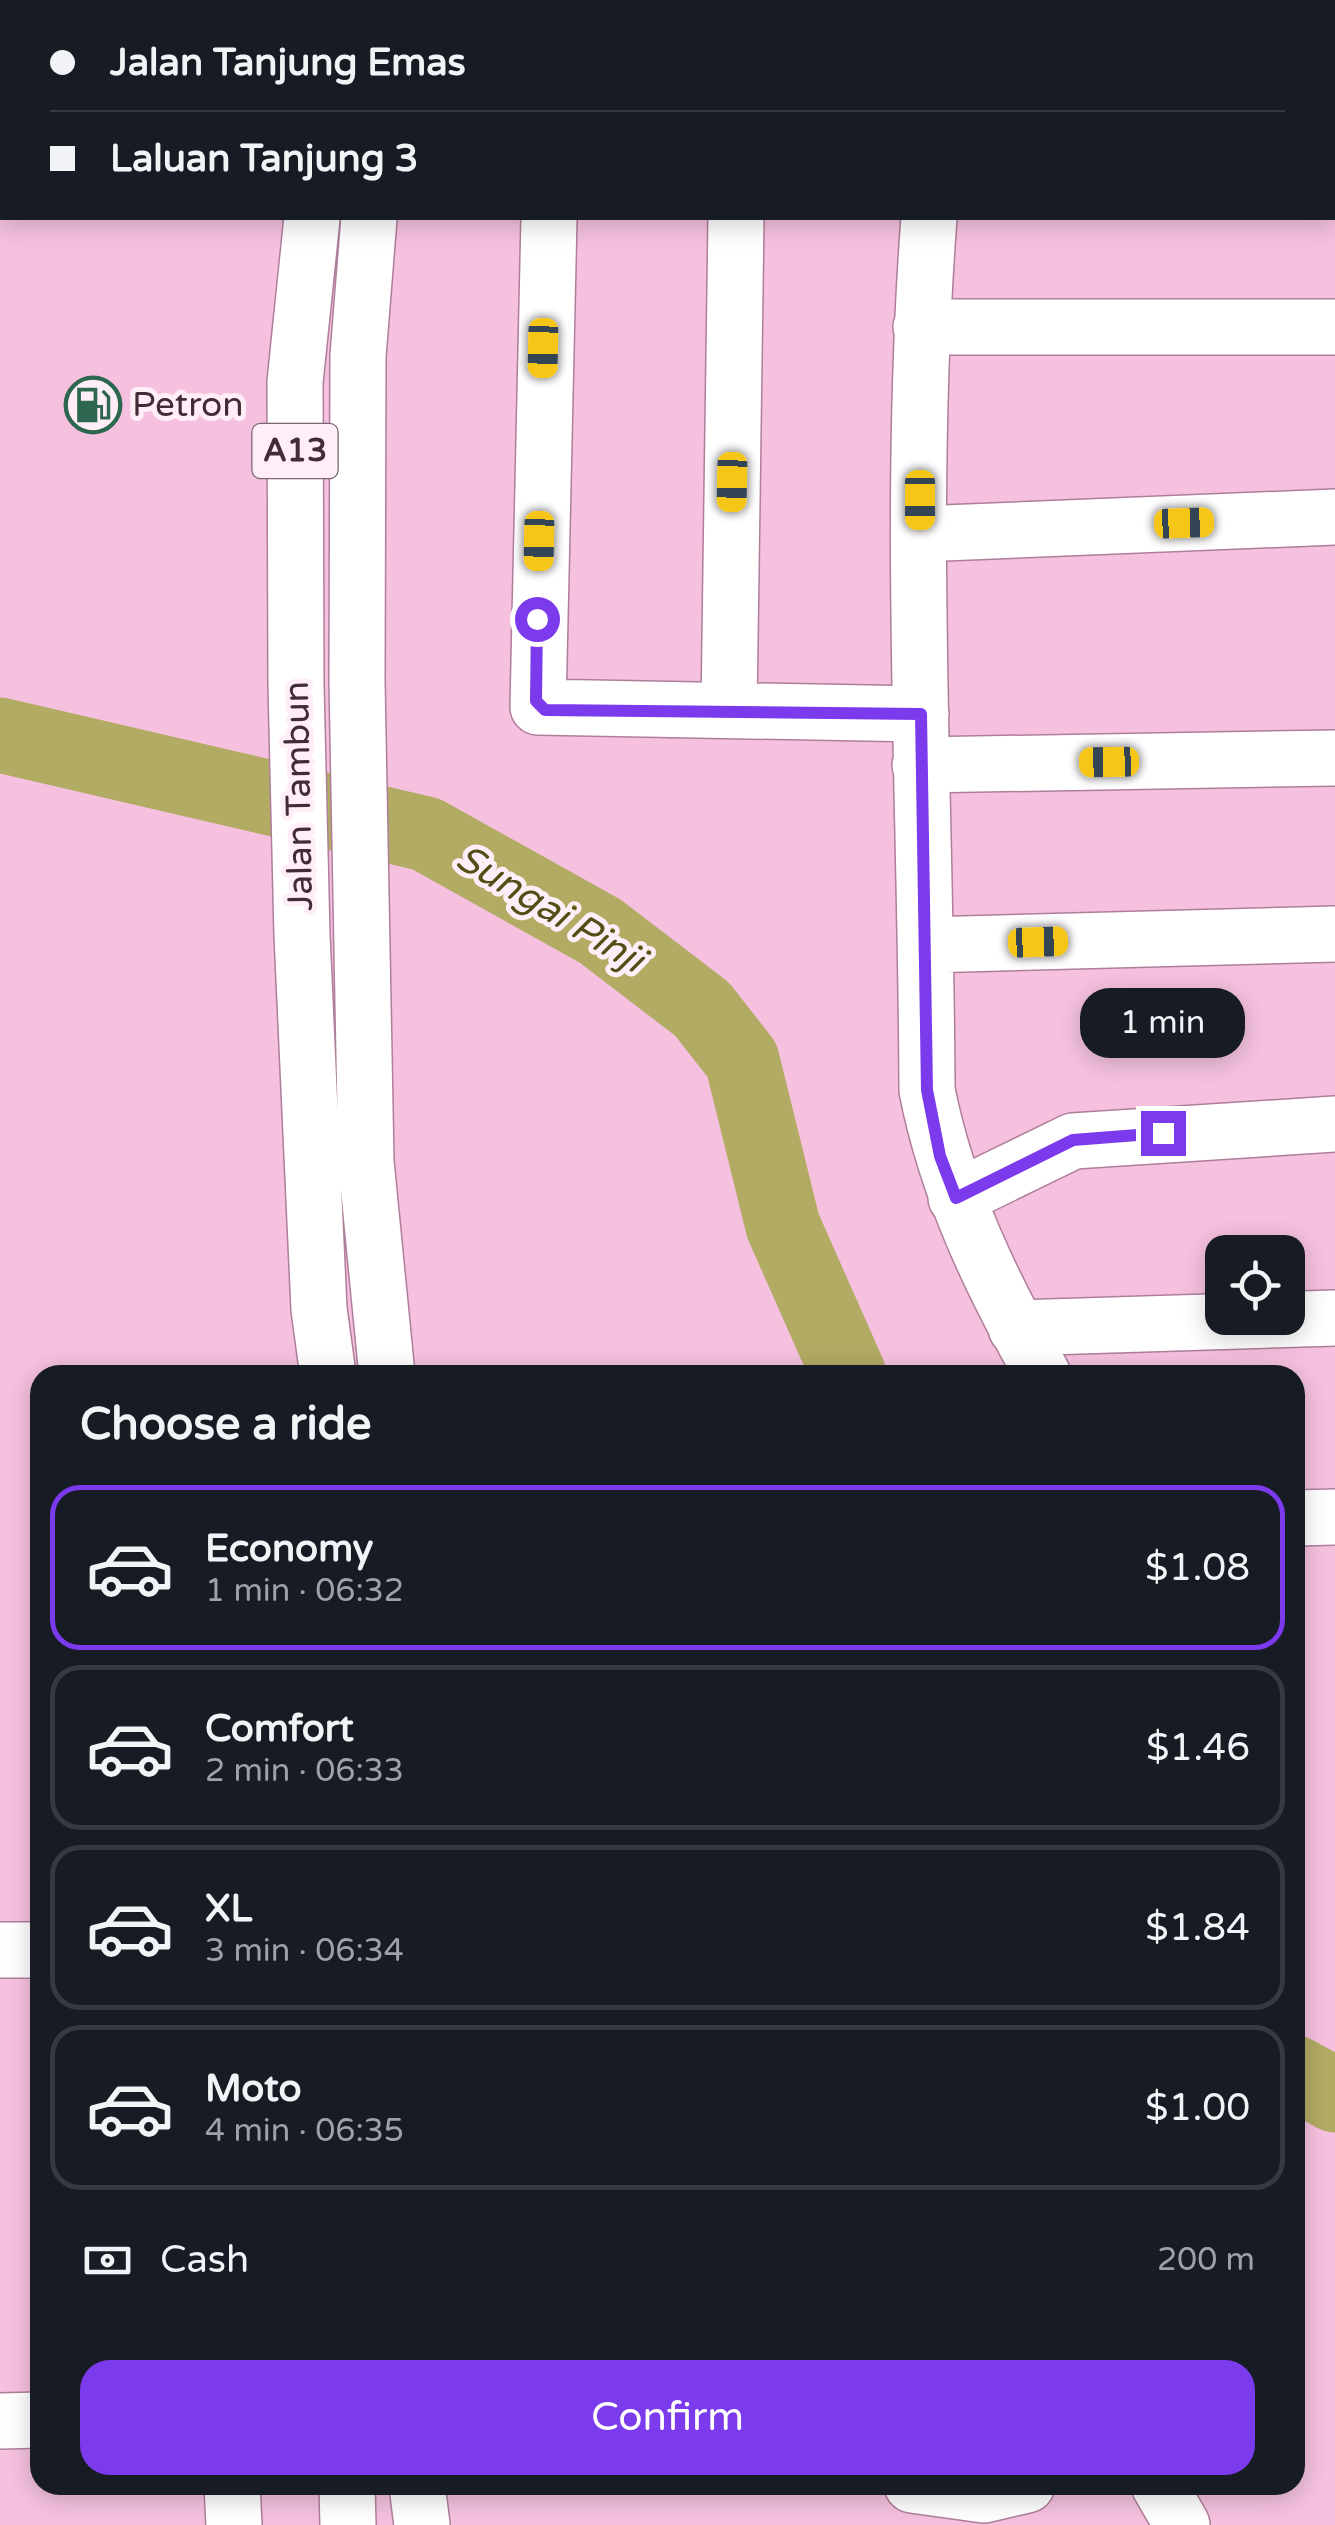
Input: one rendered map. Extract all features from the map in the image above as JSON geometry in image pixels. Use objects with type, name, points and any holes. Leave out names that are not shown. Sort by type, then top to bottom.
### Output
[{"type":"street","name":"Jalan Tambun","points":[[312,220],[295,382],[296,685],[302,935],[319,1309],[327,1365]]},
{"type":"street","name":"Jalan Tambun","points":[[369,220],[358,356],[357,680],[366,1162],[385,1365]]},
{"type":"street","points":[[548,220],[538,707],[729,710],[920,740],[1335,758]]},
{"type":"street","points":[[729,710],[736,220]]},
{"type":"street","points":[[929,220],[921,327],[920,534],[927,1090],[940,1156],[956,1198],[1037,1365]]},
{"type":"street","points":[[921,327],[1335,327]]},
{"type":"street","points":[[920,534],[1335,517]]},
{"type":"street","points":[[926,945],[1335,934]]},
{"type":"street","points":[[956,1198],[1073,1140],[1335,1124]]},
{"type":"street","points":[[1016,1328],[1335,1318]]},
{"type":"street","points":[[1305,1518],[1335,1516]]},
{"type":"street","points":[[0,1950],[30,1950]]},
{"type":"street","points":[[0,2383],[30,2383]]},
{"type":"street","points":[[0,2421],[30,2420]]},
{"type":"street","points":[[232,2495],[234,2525]]},
{"type":"street","points":[[348,2495],[348,2525]]},
{"type":"street","points":[[414,2525],[416,2495]]},
{"type":"street","points":[[418,2495],[422,2525]]},
{"type":"street","points":[[1165,2495],[1182,2525]]},
{"type":"waterway","name":"Sungai Pinji","points":[[0,735],[426,834],[600,931],[702,1009],[742,1060],[783,1226],[845,1365]]},
{"type":"waterway","name":"Sungai Pinji","points":[[1305,2078],[1335,2095]]},
{"type":"place","name":"Petron","points":[[93,405]]},
{"type":"route","points":[[537,619],[536,701],[545,710],[921,714],[927,1090],[940,1156],[956,1198],[1073,1140],[1163,1133]]}]
